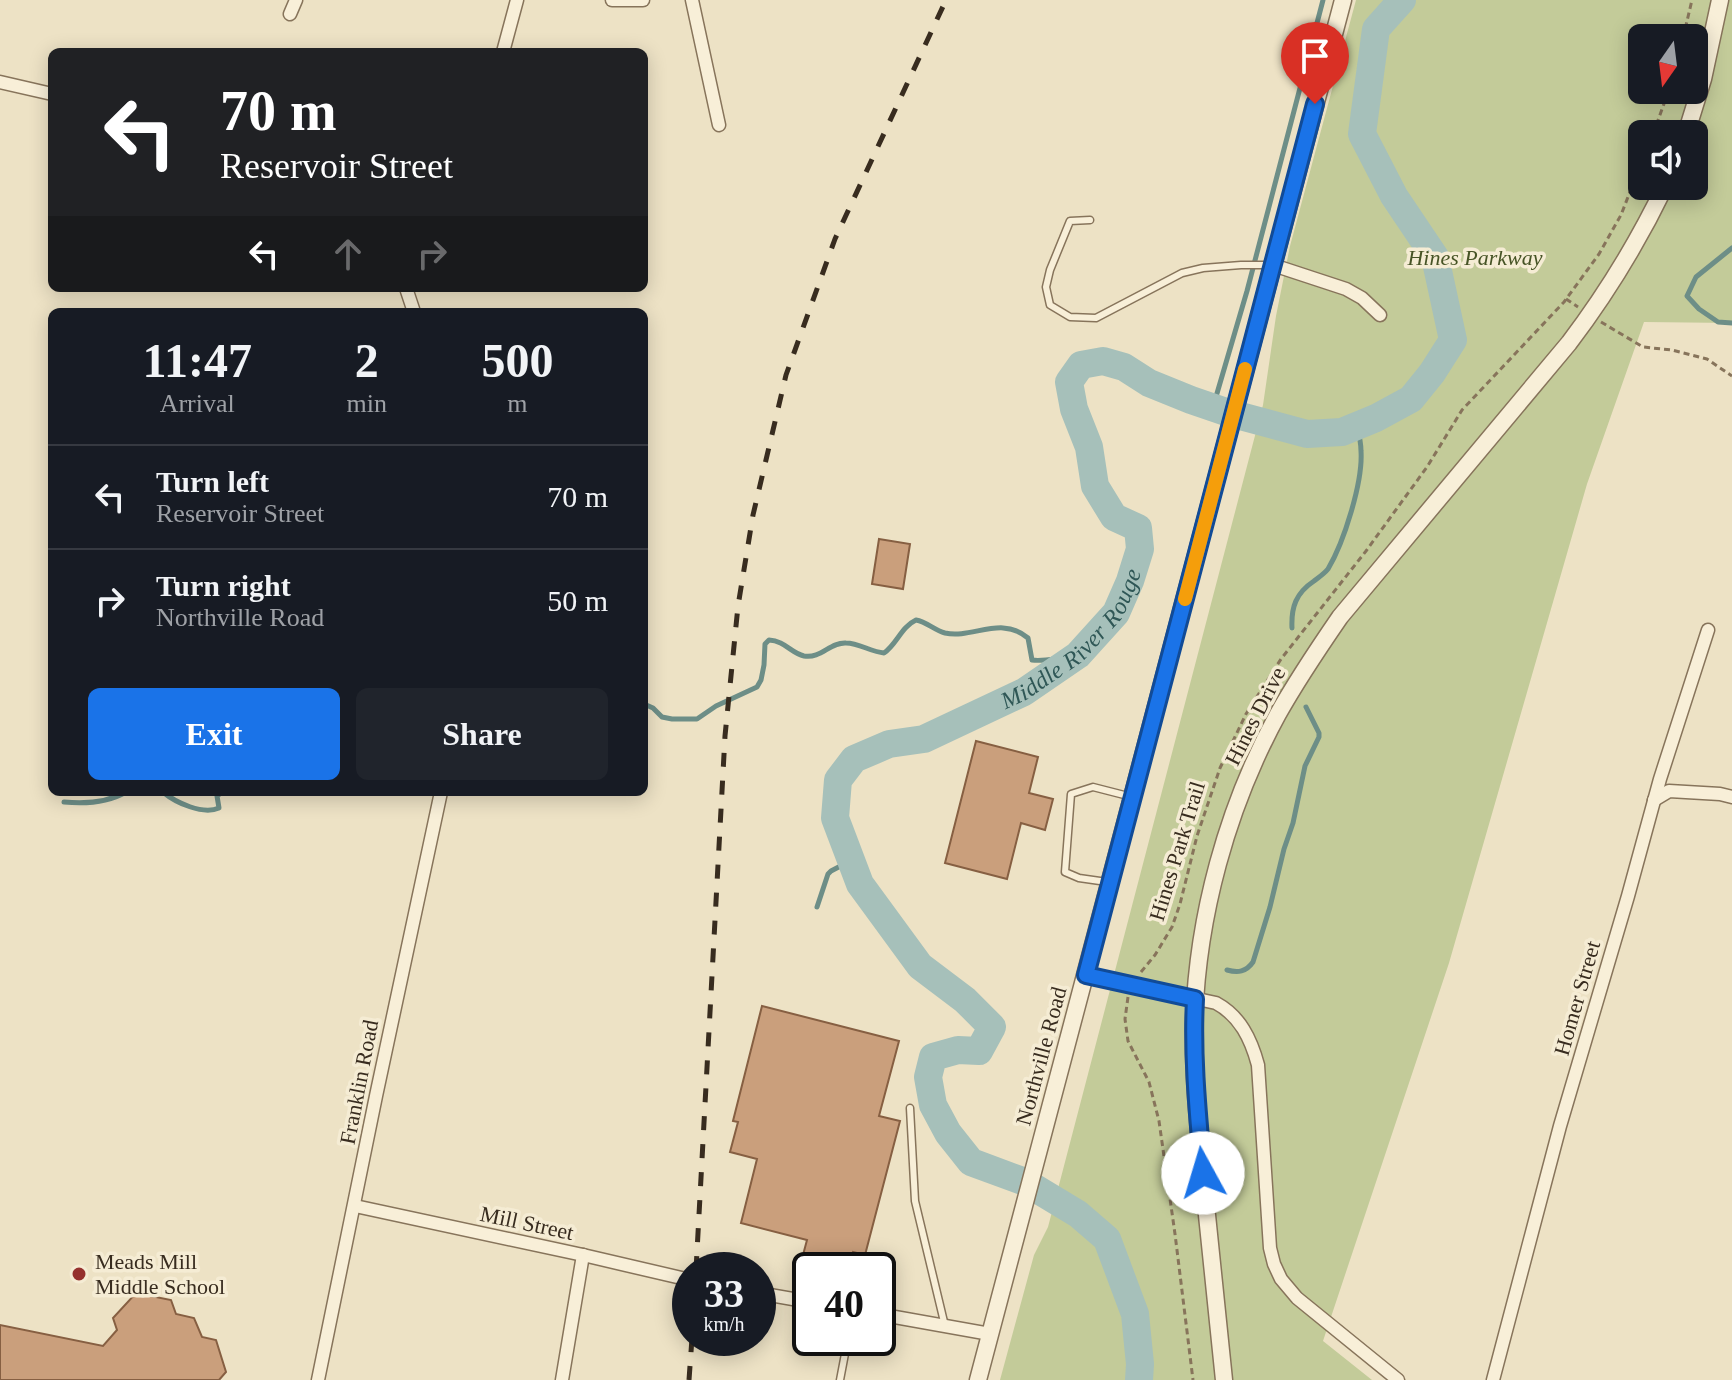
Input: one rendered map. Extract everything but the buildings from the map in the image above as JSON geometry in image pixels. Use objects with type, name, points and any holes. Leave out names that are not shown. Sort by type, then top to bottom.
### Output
[{"type":"street","points":[[290,14],[296,0]]},
{"type":"street","points":[[504,48],[517,0]]},
{"type":"street","points":[[612,0],[643,0]]},
{"type":"street","points":[[692,0],[719,125]]},
{"type":"street","name":"Northville Road","points":[[978,1380],[1343,0]]},
{"type":"street","points":[[1690,120],[1706,67],[1720,0]]},
{"type":"street","points":[[0,82],[48,93]]},
{"type":"street","name":"Hines Drive","points":[[1224,1380],[1197,1114],[1195,999],[1205,925],[1222,850],[1248,778],[1307,664],[1340,617],[1569,343],[1634,247],[1658,200]]},
{"type":"street","points":[[1273,265],[1346,289],[1362,298],[1380,315]]},
{"type":"street","name":"Homer Street","points":[[1493,1380],[1560,1126],[1681,709],[1708,630]]},
{"type":"street","points":[[1654,800],[1669,791],[1732,797]]},
{"type":"street","name":"Franklin Road","points":[[318,1380],[440,796]]},
{"type":"street","points":[[1086,975],[1216,1003],[1232,1013],[1244,1029],[1258,1065],[1270,1248],[1274,1264],[1281,1279],[1297,1298],[1398,1380]]},
{"type":"street","name":"Mill Street","points":[[355,1206],[672,1276]]},
{"type":"street","points":[[562,1380],[583,1255]]},
{"type":"street","points":[[896,1317],[990,1334]]},
{"type":"lane","points":[[1090,220],[1070,221],[1046,287],[1050,305],[1070,317],[1096,318],[1182,273],[1203,268],[1273,265]]},
{"type":"lane","points":[[1110,882],[1079,878],[1065,872],[1071,794],[1093,787],[1133,797]]},
{"type":"lane","points":[[910,1108],[915,1201],[945,1326]]},
{"type":"lane","points":[[840,1380],[845,1356]]},
{"type":"path","points":[[1686,24],[1692,0]]},
{"type":"path","name":"Hines Park Trail","points":[[1193,1380],[1159,1121],[1149,1082],[1128,1041],[1125,1019],[1128,998],[1133,985],[1172,927],[1220,768],[1246,714],[1281,659],[1427,467],[1462,410],[1566,299],[1599,254],[1628,197]]},
{"type":"path","points":[[1566,299],[1643,347],[1707,359],[1732,376]]},
{"type":"green space","name":"Hines Parkway","points":[[1356,0],[1732,0],[1732,323],[1644,322],[1587,484],[1449,963],[1323,1341],[1372,1380],[1000,1380],[1034,1255],[1048,1227],[1263,405],[1290,246]]},
{"type":"waterway","points":[[1213,407],[1247,291],[1323,0]]},
{"type":"waterway","name":"Middle River Rouge","points":[[1139,1380],[1135,1314],[1107,1239],[1078,1214],[1025,1182],[971,1162],[948,1133],[933,1105],[928,1077],[933,1057],[958,1050],[979,1051],[992,1027],[965,1000],[920,966],[860,884],[835,818],[838,780],[854,759],[889,744],[924,739],[1024,692],[1078,655],[1116,613],[1140,549],[1138,528],[1114,517],[1095,486],[1089,447],[1074,409],[1069,382],[1081,365],[1103,361],[1124,367],[1149,383],[1191,400],[1307,434],[1342,432],[1376,418],[1411,399],[1432,373],[1453,340],[1435,257],[1394,196],[1362,134],[1376,29],[1402,0]]},
{"type":"waterway","points":[[1732,248],[1696,277],[1687,296],[1718,322],[1732,323]]},
{"type":"waterway","points":[[1292,628],[1296,601],[1303,590],[1328,569],[1346,528],[1361,464],[1357,426]]},
{"type":"waterway","points":[[648,706],[662,717],[697,719],[716,706],[757,687],[764,665],[765,644],[769,640],[804,656],[815,655],[840,643],[856,644],[884,653],[916,620],[941,632],[955,634],[1008,628],[1028,638],[1032,660],[1074,657]]},
{"type":"waterway","points":[[1227,970],[1242,971],[1253,962],[1270,907],[1305,766],[1319,737],[1306,707]]},
{"type":"waterway","points":[[64,802],[96,802],[116,796]]},
{"type":"waterway","points":[[169,796],[182,804],[205,810],[219,808],[217,796]]},
{"type":"waterway","points":[[817,907],[828,874],[852,860]]},
{"type":"railway","points":[[697,1252],[725,736],[738,606],[753,515],[786,375],[835,239],[946,0]]},
{"type":"railway","points":[[689,1380],[691,1356]]},
{"type":"slow traffic","points":[[1185,599],[1245,369]]},
{"type":"place","name":"Meads Mill Middle School","points":[[79,1274]]},
{"type":"route","points":[[1203,1173],[1197,1114],[1195,999],[1086,975],[1315,104]]}]
